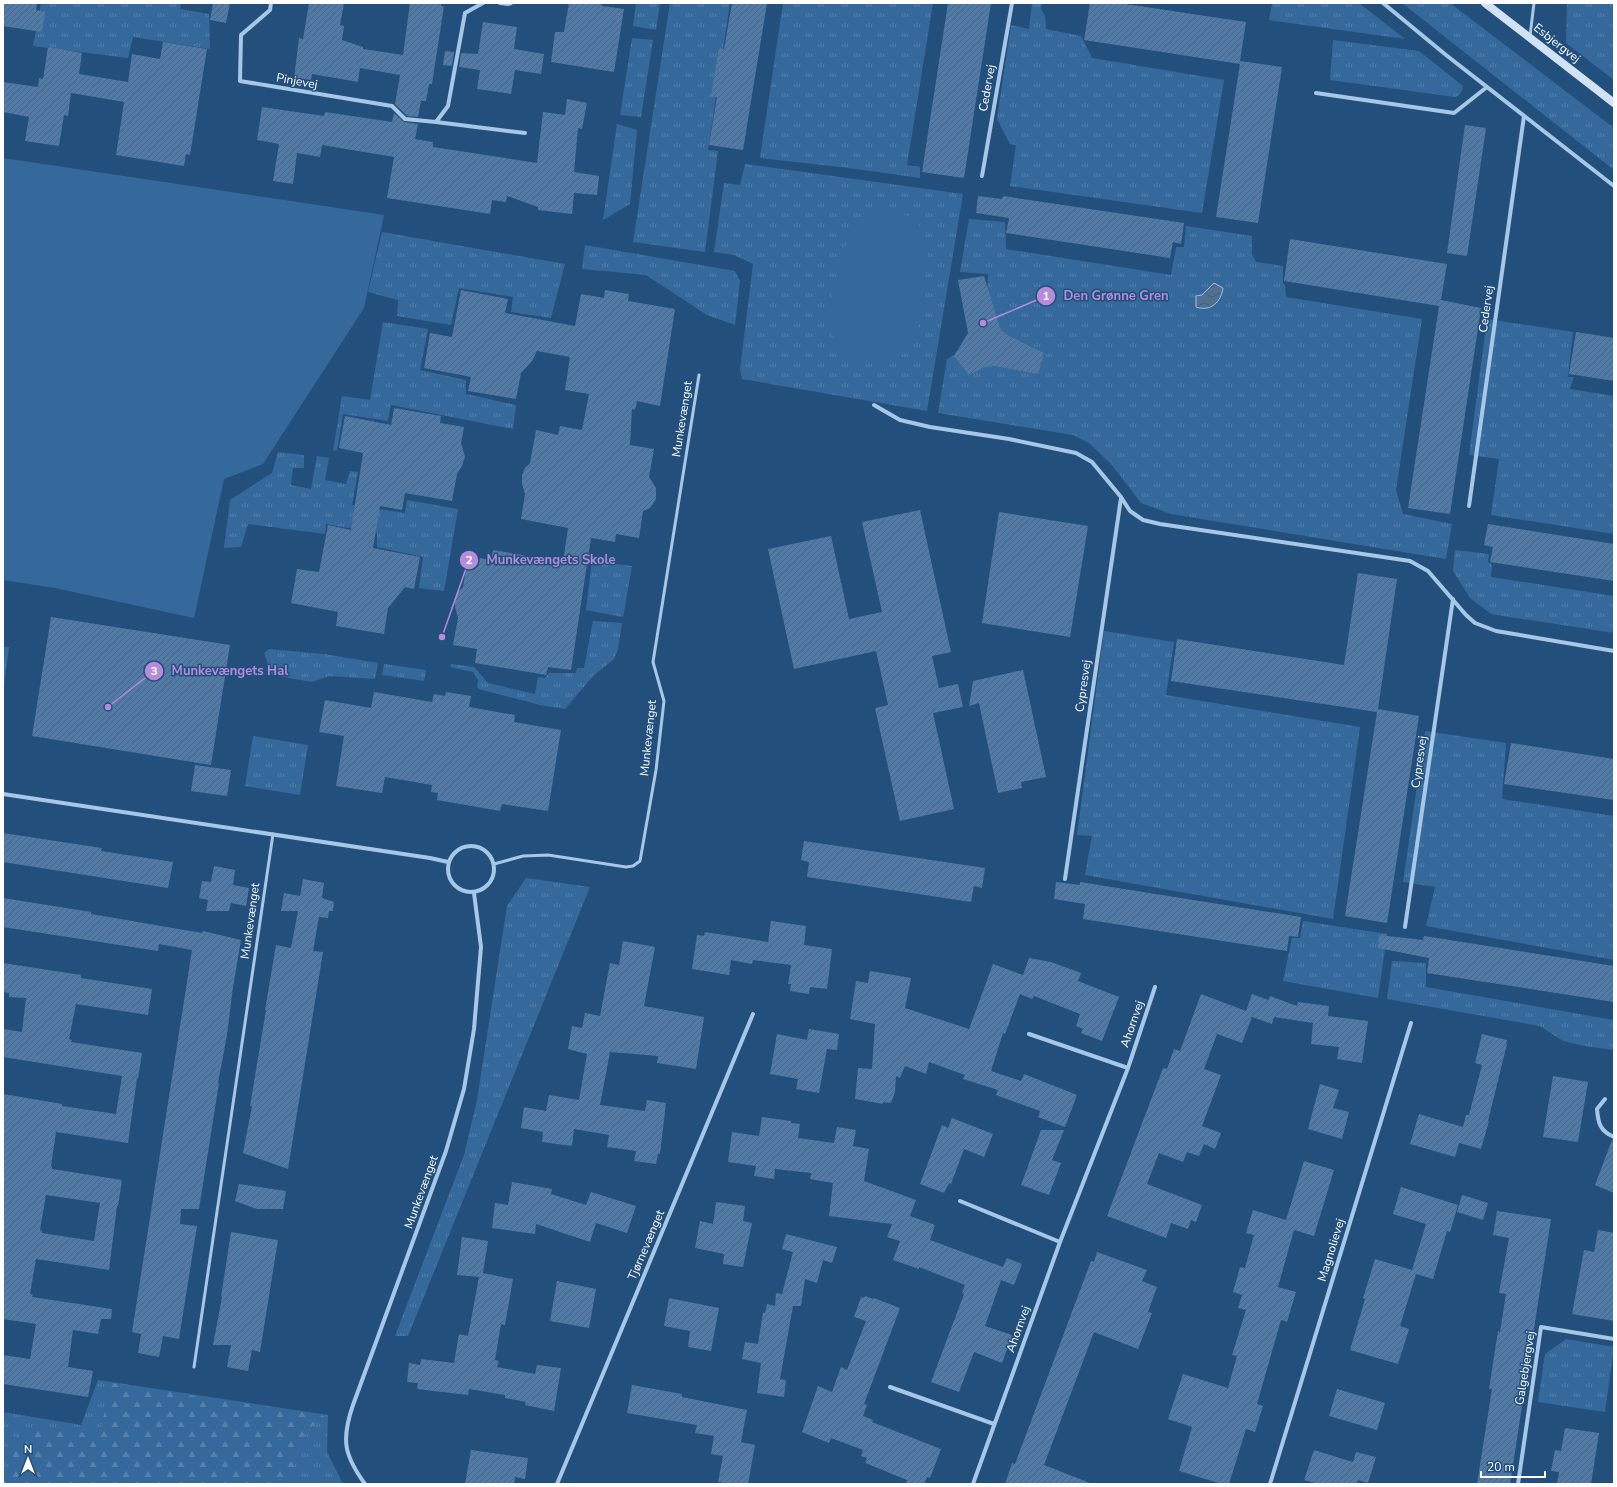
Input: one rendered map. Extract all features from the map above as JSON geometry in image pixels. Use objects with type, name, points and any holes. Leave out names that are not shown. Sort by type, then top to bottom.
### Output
[{"type":"main road","name":"Esbjergvej","points":[[1484,3],[1614,103]]},
{"type":"street","name":"Pinjevej","points":[[271,3],[270,10],[241,35],[240,81],[392,106],[405,119],[525,133]]},
{"type":"street","points":[[436,122],[448,106],[465,13],[484,3]]},
{"type":"street","points":[[500,3],[511,3]]},
{"type":"street","name":"Cedervej","points":[[982,176],[1012,3]]},
{"type":"street","points":[[1383,3],[1487,87],[1614,186]]},
{"type":"street","points":[[1316,93],[1454,113],[1487,87]]},
{"type":"street","name":"Cedervej","points":[[1469,506],[1524,116]]},
{"type":"street","points":[[874,405],[900,420],[930,428],[1009,439],[1076,453],[1092,462],[1121,497],[1130,511],[1143,520],[1160,524],[1410,561],[1428,571],[1466,615],[1475,623],[1496,631],[1614,651]]},
{"type":"street","name":"Cypresvej","points":[[1065,878],[1121,497]]},
{"type":"street","name":"Cypresvej","points":[[1405,927],[1453,599]]},
{"type":"street","points":[[3,794],[273,834],[448,862]]},
{"type":"street","points":[[464,847],[479,847],[486,851],[494,864],[492,879],[488,885],[482,890],[474,892],[459,890],[449,878],[447,870],[448,862],[452,855],[457,850],[464,847]]},
{"type":"street","name":"Munkevænget","points":[[365,1484],[352,1464],[346,1448],[345,1430],[446,1150],[464,1089],[474,1029],[481,947],[474,892]]},
{"type":"street","name":"Ahornvej","points":[[972,1484],[1060,1242],[1128,1068],[1156,986]]},
{"type":"street","name":"Tjørnevænget","points":[[557,1484],[753,1014]]},
{"type":"street","name":"Magnolievej","points":[[1270,1484],[1411,1023]]},
{"type":"street","points":[[1029,1034],[1128,1068]]},
{"type":"street","points":[[1605,1099],[1597,1108],[1598,1119],[1601,1129],[1606,1134],[1614,1137]]},
{"type":"street","points":[[960,1201],[1060,1242]]},
{"type":"street","name":"Galgebjergvej","points":[[1518,1484],[1541,1327],[1614,1339]]},
{"type":"street","points":[[890,1387],[994,1424]]},
{"type":"lane","points":[[1530,38],[1534,3]]},
{"type":"lane","name":"Munkevænget","points":[[494,864],[523,856],[548,855],[626,867],[633,866],[640,861],[656,770],[664,701],[653,662],[699,376]]},
{"type":"lane","name":"Munkevænget","points":[[194,1367],[273,834]]},
{"type":"green space","points":[[41,3],[181,3],[180,9],[209,14],[210,49],[133,37],[128,58],[33,46]]},
{"type":"green space","points":[[636,3],[660,3],[656,30],[633,26]]},
{"type":"green space","points":[[670,3],[730,3],[708,150],[718,151],[705,252],[633,242]]},
{"type":"green space","points":[[783,3],[933,3],[907,165],[920,167],[920,178],[760,158]]},
{"type":"green space","points":[[1032,3],[1042,3],[1041,9],[1045,16],[1046,29],[1081,36],[1092,58],[1224,80],[1202,213],[1010,186],[1016,145],[1010,144],[997,119],[1011,25],[1029,29]]},
{"type":"green space","points":[[1272,3],[1359,3],[1405,39],[1269,20]]},
{"type":"green space","points":[[1402,3],[1450,3],[1614,128],[1614,170]]},
{"type":"green space","points":[[1567,3],[1614,3],[1614,80],[1566,43]]},
{"type":"green space","points":[[632,38],[653,40],[641,117],[620,115]]},
{"type":"green space","points":[[1333,40],[1419,51],[1463,86],[1462,91],[1455,97],[1330,80]]},
{"type":"green space","points":[[617,124],[637,130],[630,204],[603,220]]},
{"type":"green space","points":[[3,158],[384,215],[364,308],[263,464],[224,479],[194,618],[55,588],[3,580]]},
{"type":"green space","points":[[745,164],[963,194],[927,411],[742,379],[740,370],[753,264],[734,255],[714,252],[724,183],[740,185]]},
{"type":"green space","points":[[883,209],[902,214],[915,220],[923,229],[927,240],[928,252],[919,323],[913,341],[902,354],[884,363],[873,364],[856,359],[842,349],[831,331],[829,325],[829,312],[834,284],[854,227],[864,216]]},
{"type":"green space","points":[[969,219],[1005,222],[1006,249],[1171,275],[1176,247],[1184,247],[1186,226],[1252,236],[1252,254],[1256,262],[1283,266],[1283,283],[1285,285],[1286,297],[1422,319],[1396,490],[1403,514],[1452,524],[1446,559],[1171,514],[1141,503],[1112,465],[1089,443],[1073,435],[938,413],[947,359],[986,337],[988,274],[960,272]]},
{"type":"green space","points":[[382,232],[565,264],[551,318],[511,312],[513,297],[459,288],[451,325],[397,316],[398,300],[368,292]]},
{"type":"green space","points":[[585,245],[735,271],[740,281],[735,325],[707,315],[646,275],[582,269]]},
{"type":"green space","points":[[1487,319],[1573,332],[1568,377],[1574,377],[1570,389],[1614,396],[1614,534],[1491,515],[1499,459],[1469,455]]},
{"type":"green space","points":[[383,322],[428,329],[420,370],[466,380],[466,394],[516,405],[513,429],[391,405],[388,421],[343,414],[337,450],[333,451],[342,396],[370,400]]},
{"type":"green space","points":[[278,452],[304,455],[304,468],[293,468],[291,485],[311,489],[317,456],[329,458],[325,480],[346,484],[350,471],[358,472],[352,505],[405,513],[407,500],[458,509],[444,591],[419,588],[423,557],[377,547],[377,533],[326,524],[325,534],[248,524],[241,547],[224,548],[230,500],[272,473]]},
{"type":"green space","points":[[1455,550],[1489,554],[1488,562],[1492,565],[1491,577],[1614,596],[1614,633],[1491,614],[1470,598],[1453,571]]},
{"type":"green space","points":[[592,561],[632,566],[623,617],[586,610]]},
{"type":"green space","points":[[593,621],[622,623],[618,650],[613,660],[594,675],[565,709],[540,705],[479,689],[477,686],[478,680],[473,672],[450,667],[451,664],[474,667],[488,683],[535,694],[538,677],[545,678],[549,673],[576,673],[577,668],[584,668]]},
{"type":"green space","points":[[1104,631],[1174,642],[1166,695],[1360,727],[1333,919],[1085,875],[1092,836],[1077,835]]},
{"type":"green space","points":[[3,647],[9,647],[3,694]]},
{"type":"green space","points":[[269,649],[324,654],[378,663],[375,679],[329,676],[312,682],[272,675],[264,653]]},
{"type":"green space","points":[[384,664],[426,670],[424,681],[382,675]]},
{"type":"green space","points":[[1425,731],[1506,743],[1502,799],[1614,816],[1614,960],[1426,926],[1435,887],[1403,882]]},
{"type":"green space","points":[[253,736],[308,745],[300,795],[245,786]]},
{"type":"green space","points":[[526,878],[590,887],[408,1336],[395,1336],[464,1155],[477,1100],[507,906]]},
{"type":"green space","points":[[1303,921],[1387,934],[1378,998],[1283,981],[1292,938],[1300,938]]},
{"type":"green space","points":[[1392,961],[1426,963],[1426,987],[1614,1020],[1614,1050],[1563,1041],[1540,1026],[1387,999]]},
{"type":"green space","points":[[1566,1339],[1614,1347],[1605,1412],[1538,1402],[1545,1354]]},
{"type":"green space","points":[[98,1380],[328,1415],[327,1452],[343,1484],[3,1484],[3,1412],[81,1425]]},
{"type":"green space","points":[[112,1383],[325,1416],[309,1430],[299,1442],[293,1474],[289,1484],[3,1484],[20,1427],[99,1434]]},
{"type":"water","points":[[1214,283],[1223,288],[1218,301],[1211,307],[1196,307],[1196,296],[1202,295]]},
{"type":"building","points":[[3,3],[37,3],[36,10],[45,12],[42,32],[3,26]]},
{"type":"building","points":[[213,3],[230,3],[226,23],[210,20]]},
{"type":"building","points":[[309,3],[344,3],[340,25],[344,26],[342,40],[363,47],[363,49],[403,55],[410,3],[441,3],[441,6],[444,6],[432,84],[429,84],[426,101],[421,101],[418,117],[407,116],[395,104],[400,75],[360,68],[358,82],[312,74],[311,80],[294,78],[299,38],[303,39]]},
{"type":"building","points":[[569,3],[602,3],[602,6],[624,9],[614,72],[551,62],[555,32],[564,32]]},
{"type":"building","points":[[732,3],[767,3],[743,150],[709,145],[717,97],[711,96],[719,48],[724,49]]},
{"type":"building","points":[[948,3],[991,3],[964,178],[922,172]]},
{"type":"building","points":[[1090,3],[1119,3],[1246,22],[1240,61],[1282,67],[1258,223],[1216,217],[1240,64],[1084,40]]},
{"type":"building","points":[[483,22],[517,27],[514,49],[544,54],[541,74],[515,70],[511,94],[477,89],[480,70],[459,67],[461,53],[478,54]]},
{"type":"building","points":[[163,42],[207,49],[190,155],[186,154],[184,166],[116,155],[124,102],[71,93],[68,116],[64,115],[59,146],[25,141],[29,117],[3,112],[3,82],[38,87],[39,78],[43,79],[48,47],[82,53],[79,74],[128,82],[132,54],[160,59]]},
{"type":"building","points":[[445,51],[454,52],[452,66],[443,65]]},
{"type":"building","points":[[567,99],[587,103],[582,129],[578,128],[574,172],[599,176],[597,195],[574,193],[572,214],[538,210],[538,207],[507,196],[506,202],[492,200],[490,214],[387,198],[394,157],[322,145],[320,157],[297,153],[293,184],[273,181],[279,144],[257,140],[262,107],[324,116],[325,112],[392,122],[394,113],[404,122],[418,124],[415,139],[433,142],[433,147],[537,163],[543,112],[565,115]]},
{"type":"building","points":[[1465,125],[1486,128],[1467,256],[1447,253]]},
{"type":"building","points":[[978,196],[1002,199],[1003,196],[1184,223],[1181,244],[1173,242],[1170,258],[1006,233],[1009,218],[976,213]]},
{"type":"building","points":[[1290,239],[1447,264],[1441,300],[1481,308],[1450,514],[1408,508],[1439,306],[1284,281]]},
{"type":"building","points":[[984,276],[1000,328],[1007,335],[1044,353],[1038,374],[989,365],[969,375],[954,356],[968,333],[958,280]]},
{"type":"building","points":[[461,290],[508,299],[505,313],[575,326],[581,294],[604,298],[605,290],[629,294],[628,301],[675,309],[660,406],[637,401],[635,410],[632,409],[630,445],[654,449],[649,477],[656,488],[656,499],[650,508],[643,511],[639,538],[616,534],[615,542],[591,538],[571,670],[548,667],[546,675],[475,663],[477,649],[453,645],[458,618],[455,607],[455,599],[458,592],[463,587],[468,556],[491,560],[493,550],[563,562],[568,528],[521,519],[525,494],[522,484],[522,475],[525,468],[530,463],[536,430],[558,435],[560,426],[582,430],[589,394],[565,390],[570,357],[537,351],[532,361],[521,373],[516,399],[468,391],[471,377],[424,368],[430,333],[452,337]]},
{"type":"building","points":[[1576,332],[1614,338],[1614,381],[1569,374]]},
{"type":"building","points":[[394,408],[441,416],[440,423],[464,427],[461,443],[465,457],[457,474],[452,501],[405,493],[402,510],[380,506],[373,548],[420,557],[414,589],[405,587],[388,608],[384,634],[336,626],[338,612],[291,603],[297,569],[319,572],[328,525],[351,530],[363,453],[339,448],[345,416],[391,425]]},
{"type":"building","points":[[920,510],[951,652],[932,656],[939,688],[958,684],[963,707],[933,713],[954,809],[900,821],[875,708],[888,705],[876,651],[794,669],[768,549],[831,536],[849,619],[882,612],[862,522]]},
{"type":"building","points":[[999,512],[1088,526],[1070,637],[982,623]]},
{"type":"building","points":[[1488,524],[1614,544],[1614,581],[1490,562],[1493,547],[1484,545]]},
{"type":"building","points":[[1358,573],[1397,579],[1378,709],[1419,716],[1387,923],[1345,916],[1377,712],[1171,681],[1177,639],[1344,665]]},
{"type":"building","points":[[51,617],[230,645],[211,765],[32,736]]},
{"type":"building","points":[[1023,670],[1046,777],[1021,782],[1022,788],[998,793],[979,703],[969,706],[973,681]]},
{"type":"building","points":[[374,692],[432,702],[434,694],[445,696],[446,692],[471,696],[469,707],[515,715],[514,722],[561,730],[548,811],[502,804],[500,811],[437,800],[438,793],[431,792],[432,785],[385,777],[382,793],[336,786],[344,736],[319,732],[325,700],[371,708]]},
{"type":"building","points":[[1511,743],[1614,759],[1614,800],[1504,784]]},
{"type":"building","points":[[195,765],[231,770],[227,796],[191,791]]},
{"type":"building","points":[[3,833],[102,848],[101,851],[173,862],[168,888],[3,862]]},
{"type":"building","points":[[804,841],[985,868],[982,888],[974,886],[971,902],[807,877],[809,862],[801,860]]},
{"type":"building","points":[[214,866],[235,870],[233,885],[249,888],[246,906],[231,903],[229,911],[206,911],[208,900],[199,898],[202,881],[211,882]]},
{"type":"building","points":[[303,879],[324,883],[322,898],[334,902],[333,911],[329,911],[328,918],[319,917],[313,951],[323,952],[288,1169],[243,1153],[252,1106],[250,1106],[276,945],[291,948],[298,911],[281,911],[284,893],[300,896]]},
{"type":"building","points":[[1056,882],[1080,885],[1080,882],[1301,917],[1298,937],[1289,936],[1287,951],[1083,919],[1085,904],[1054,899]]},
{"type":"building","points":[[3,898],[91,912],[91,914],[202,933],[203,931],[241,940],[199,1209],[181,1209],[180,1224],[197,1226],[179,1339],[163,1336],[159,1357],[138,1353],[141,1334],[132,1332],[192,950],[159,944],[158,951],[3,927]]},
{"type":"building","points":[[771,921],[806,926],[804,945],[832,949],[827,989],[810,987],[809,994],[790,991],[791,984],[788,984],[791,965],[753,960],[752,964],[731,960],[729,975],[692,969],[697,935],[704,936],[705,932],[768,942]]},
{"type":"building","points":[[1379,935],[1423,940],[1424,936],[1614,966],[1614,1002],[1427,973],[1429,958],[1378,948]]},
{"type":"building","points":[[623,941],[655,947],[644,1006],[704,1017],[696,1069],[657,1063],[658,1056],[610,1052],[600,1105],[645,1111],[647,1100],[666,1103],[660,1154],[658,1154],[656,1164],[634,1161],[636,1151],[607,1147],[609,1135],[574,1129],[572,1146],[542,1142],[543,1132],[521,1128],[524,1107],[546,1111],[549,1095],[579,1100],[587,1054],[568,1049],[572,1026],[582,1028],[585,1013],[600,1016],[610,963],[619,965]]},
{"type":"building","points":[[1029,958],[1051,962],[1081,973],[1078,981],[1119,997],[1102,1041],[1081,1033],[1083,1029],[1076,1026],[1080,1014],[1034,996],[1032,999],[1020,994],[1005,1034],[1003,1033],[991,1071],[1021,1081],[1024,1074],[1077,1095],[1065,1127],[1038,1117],[1040,1111],[996,1095],[998,1090],[963,1079],[965,1075],[929,1062],[926,1074],[905,1066],[900,1078],[896,1076],[895,1092],[891,1103],[883,1102],[883,1104],[855,1099],[858,1068],[872,1069],[875,1024],[850,1019],[856,981],[868,983],[870,971],[911,978],[905,1008],[969,1029],[993,964],[1023,975]]},
{"type":"building","points":[[3,963],[81,975],[81,978],[152,989],[148,1015],[76,1004],[69,1039],[72,1040],[71,1042],[142,1053],[128,1143],[56,1132],[51,1166],[52,1169],[122,1180],[117,1206],[109,1270],[36,1259],[30,1294],[33,1294],[32,1297],[112,1309],[111,1319],[101,1319],[98,1334],[73,1330],[68,1367],[93,1371],[88,1397],[3,1384],[3,1355],[30,1359],[36,1324],[3,1319],[3,1094],[62,1104],[62,1106],[116,1114],[122,1076],[3,1057],[3,1029],[22,1032],[26,998],[9,997],[9,993],[3,992]],"holes":[[[46,1195],[100,1203],[94,1241],[42,1233],[40,1230]]]},
{"type":"building","points":[[1201,994],[1246,1011],[1252,994],[1268,1000],[1270,996],[1297,1006],[1298,1002],[1329,1006],[1328,1016],[1368,1021],[1362,1063],[1337,1059],[1339,1047],[1311,1044],[1313,1023],[1274,1017],[1272,1024],[1252,1017],[1242,1043],[1217,1034],[1204,1069],[1221,1075],[1202,1126],[1221,1133],[1215,1149],[1204,1144],[1199,1156],[1187,1152],[1183,1162],[1159,1153],[1147,1184],[1202,1205],[1196,1222],[1191,1220],[1188,1229],[1171,1223],[1166,1238],[1107,1216],[1163,1068],[1167,1069],[1174,1049],[1180,1051]]},
{"type":"building","points":[[809,1029],[839,1034],[837,1050],[827,1049],[819,1093],[796,1089],[798,1079],[770,1074],[777,1034],[807,1040]]},
{"type":"building","points":[[1482,1034],[1507,1040],[1507,1044],[1481,1149],[1459,1143],[1455,1157],[1410,1144],[1419,1114],[1463,1127],[1466,1115],[1469,1115],[1482,1065],[1475,1063]]},
{"type":"building","points":[[1553,1076],[1588,1082],[1578,1142],[1543,1137]]},
{"type":"building","points":[[1320,1084],[1339,1090],[1333,1108],[1349,1112],[1342,1139],[1308,1129]]},
{"type":"building","points":[[762,1117],[791,1121],[791,1123],[800,1124],[798,1138],[834,1143],[837,1127],[856,1130],[853,1146],[869,1149],[864,1181],[916,1200],[910,1216],[935,1225],[930,1240],[1003,1267],[1007,1258],[1022,1264],[1014,1285],[1001,1280],[985,1326],[1012,1335],[1002,1363],[974,1352],[959,1392],[931,1382],[964,1294],[962,1293],[965,1285],[919,1267],[919,1269],[893,1260],[900,1241],[887,1237],[892,1224],[829,1216],[833,1183],[810,1179],[811,1173],[775,1169],[774,1179],[754,1176],[756,1166],[728,1162],[732,1132],[759,1136]]},
{"type":"building","points":[[952,1118],[993,1134],[984,1157],[964,1149],[951,1184],[949,1183],[944,1193],[920,1184],[942,1125],[948,1128]]},
{"type":"building","points":[[1041,1130],[1064,1130],[1052,1160],[1061,1163],[1049,1195],[1021,1185]]},
{"type":"building","points":[[1612,1140],[1614,1140],[1614,1193],[1595,1185]]},
{"type":"building","points":[[1304,1161],[1334,1170],[1314,1236],[1294,1230],[1278,1287],[1296,1292],[1287,1322],[1281,1320],[1257,1404],[1263,1406],[1255,1432],[1246,1429],[1229,1484],[1222,1484],[1179,1471],[1192,1427],[1168,1419],[1183,1374],[1228,1388],[1237,1356],[1232,1355],[1246,1310],[1238,1308],[1242,1295],[1233,1292],[1240,1267],[1245,1268],[1254,1235],[1246,1233],[1253,1210],[1286,1220]]},
{"type":"building","points":[[512,1182],[552,1189],[551,1194],[586,1205],[591,1192],[636,1206],[627,1233],[596,1223],[590,1242],[536,1224],[535,1234],[492,1228],[495,1203],[508,1205]]},
{"type":"building","points":[[239,1184],[286,1191],[283,1209],[257,1209],[235,1201]]},
{"type":"building","points":[[1401,1187],[1458,1205],[1450,1232],[1447,1231],[1433,1279],[1416,1274],[1400,1326],[1409,1329],[1398,1364],[1350,1350],[1365,1299],[1363,1298],[1375,1259],[1412,1270],[1426,1224],[1393,1214]]},
{"type":"building","points":[[1462,1195],[1488,1203],[1483,1220],[1457,1212]]},
{"type":"building","points":[[716,1202],[745,1206],[743,1221],[752,1223],[743,1267],[723,1264],[724,1254],[695,1248],[700,1221],[713,1224]]},
{"type":"building","points":[[1497,1211],[1551,1219],[1510,1484],[1477,1484],[1492,1389],[1489,1389],[1498,1331],[1500,1332],[1506,1294],[1499,1293],[1509,1238],[1493,1235]]},
{"type":"building","points":[[1598,1230],[1614,1233],[1614,1321],[1572,1314],[1584,1250],[1594,1252]]},
{"type":"building","points":[[231,1232],[278,1240],[260,1352],[252,1350],[248,1371],[227,1367],[231,1345],[213,1345],[222,1297]]},
{"type":"building","points":[[786,1234],[837,1247],[832,1263],[823,1260],[817,1283],[805,1279],[801,1306],[793,1306],[780,1379],[786,1380],[784,1397],[757,1393],[761,1363],[742,1359],[745,1342],[758,1344],[763,1312],[765,1313],[767,1304],[775,1306],[776,1293],[782,1294],[793,1252],[782,1249]]},
{"type":"building","points":[[462,1237],[488,1241],[483,1273],[513,1279],[505,1325],[501,1324],[495,1360],[499,1361],[497,1367],[535,1374],[537,1365],[561,1368],[554,1411],[525,1405],[526,1402],[505,1398],[505,1395],[469,1389],[468,1395],[417,1389],[418,1383],[407,1382],[409,1363],[420,1365],[421,1359],[454,1363],[459,1334],[468,1336],[479,1277],[457,1275]]},
{"type":"building","points":[[1097,1252],[1147,1270],[1142,1281],[1157,1287],[1148,1312],[1152,1313],[1138,1349],[1094,1332],[1044,1465],[1090,1484],[1005,1484],[1012,1463],[1015,1464],[1091,1261],[1094,1262]]},
{"type":"building","points":[[557,1281],[596,1289],[589,1328],[550,1321]]},
{"type":"building","points":[[865,1296],[900,1308],[864,1404],[867,1405],[863,1416],[873,1420],[872,1422],[941,1449],[930,1478],[927,1477],[924,1484],[906,1484],[907,1480],[865,1463],[867,1458],[861,1456],[863,1450],[831,1438],[829,1443],[802,1432],[818,1386],[832,1392],[841,1367],[847,1370],[866,1321],[854,1317],[861,1297],[864,1298]]},
{"type":"building","points":[[669,1298],[719,1308],[711,1351],[688,1347],[690,1331],[664,1326]]},
{"type":"building","points":[[632,1385],[682,1394],[682,1397],[747,1410],[741,1442],[755,1445],[748,1484],[718,1482],[723,1456],[711,1454],[714,1436],[695,1433],[697,1425],[627,1413]]},
{"type":"building","points":[[1337,1389],[1385,1403],[1377,1430],[1329,1416]]},
{"type":"building","points":[[1565,1428],[1599,1433],[1591,1484],[1557,1484],[1559,1472],[1551,1471],[1555,1450],[1561,1451]]},
{"type":"building","points":[[471,1450],[528,1458],[525,1479],[515,1477],[514,1484],[465,1484]]},
{"type":"building","points":[[1314,1450],[1353,1462],[1356,1452],[1376,1457],[1368,1483],[1358,1480],[1357,1484],[1319,1484],[1304,1480]]},
{"type":"place","name":"Den Grønne Gren","points":[[983,323]]},
{"type":"place","name":"Munkevængets Skole","points":[[442,637]]},
{"type":"place","name":"Munkevængets Hal","points":[[108,707]]}]
